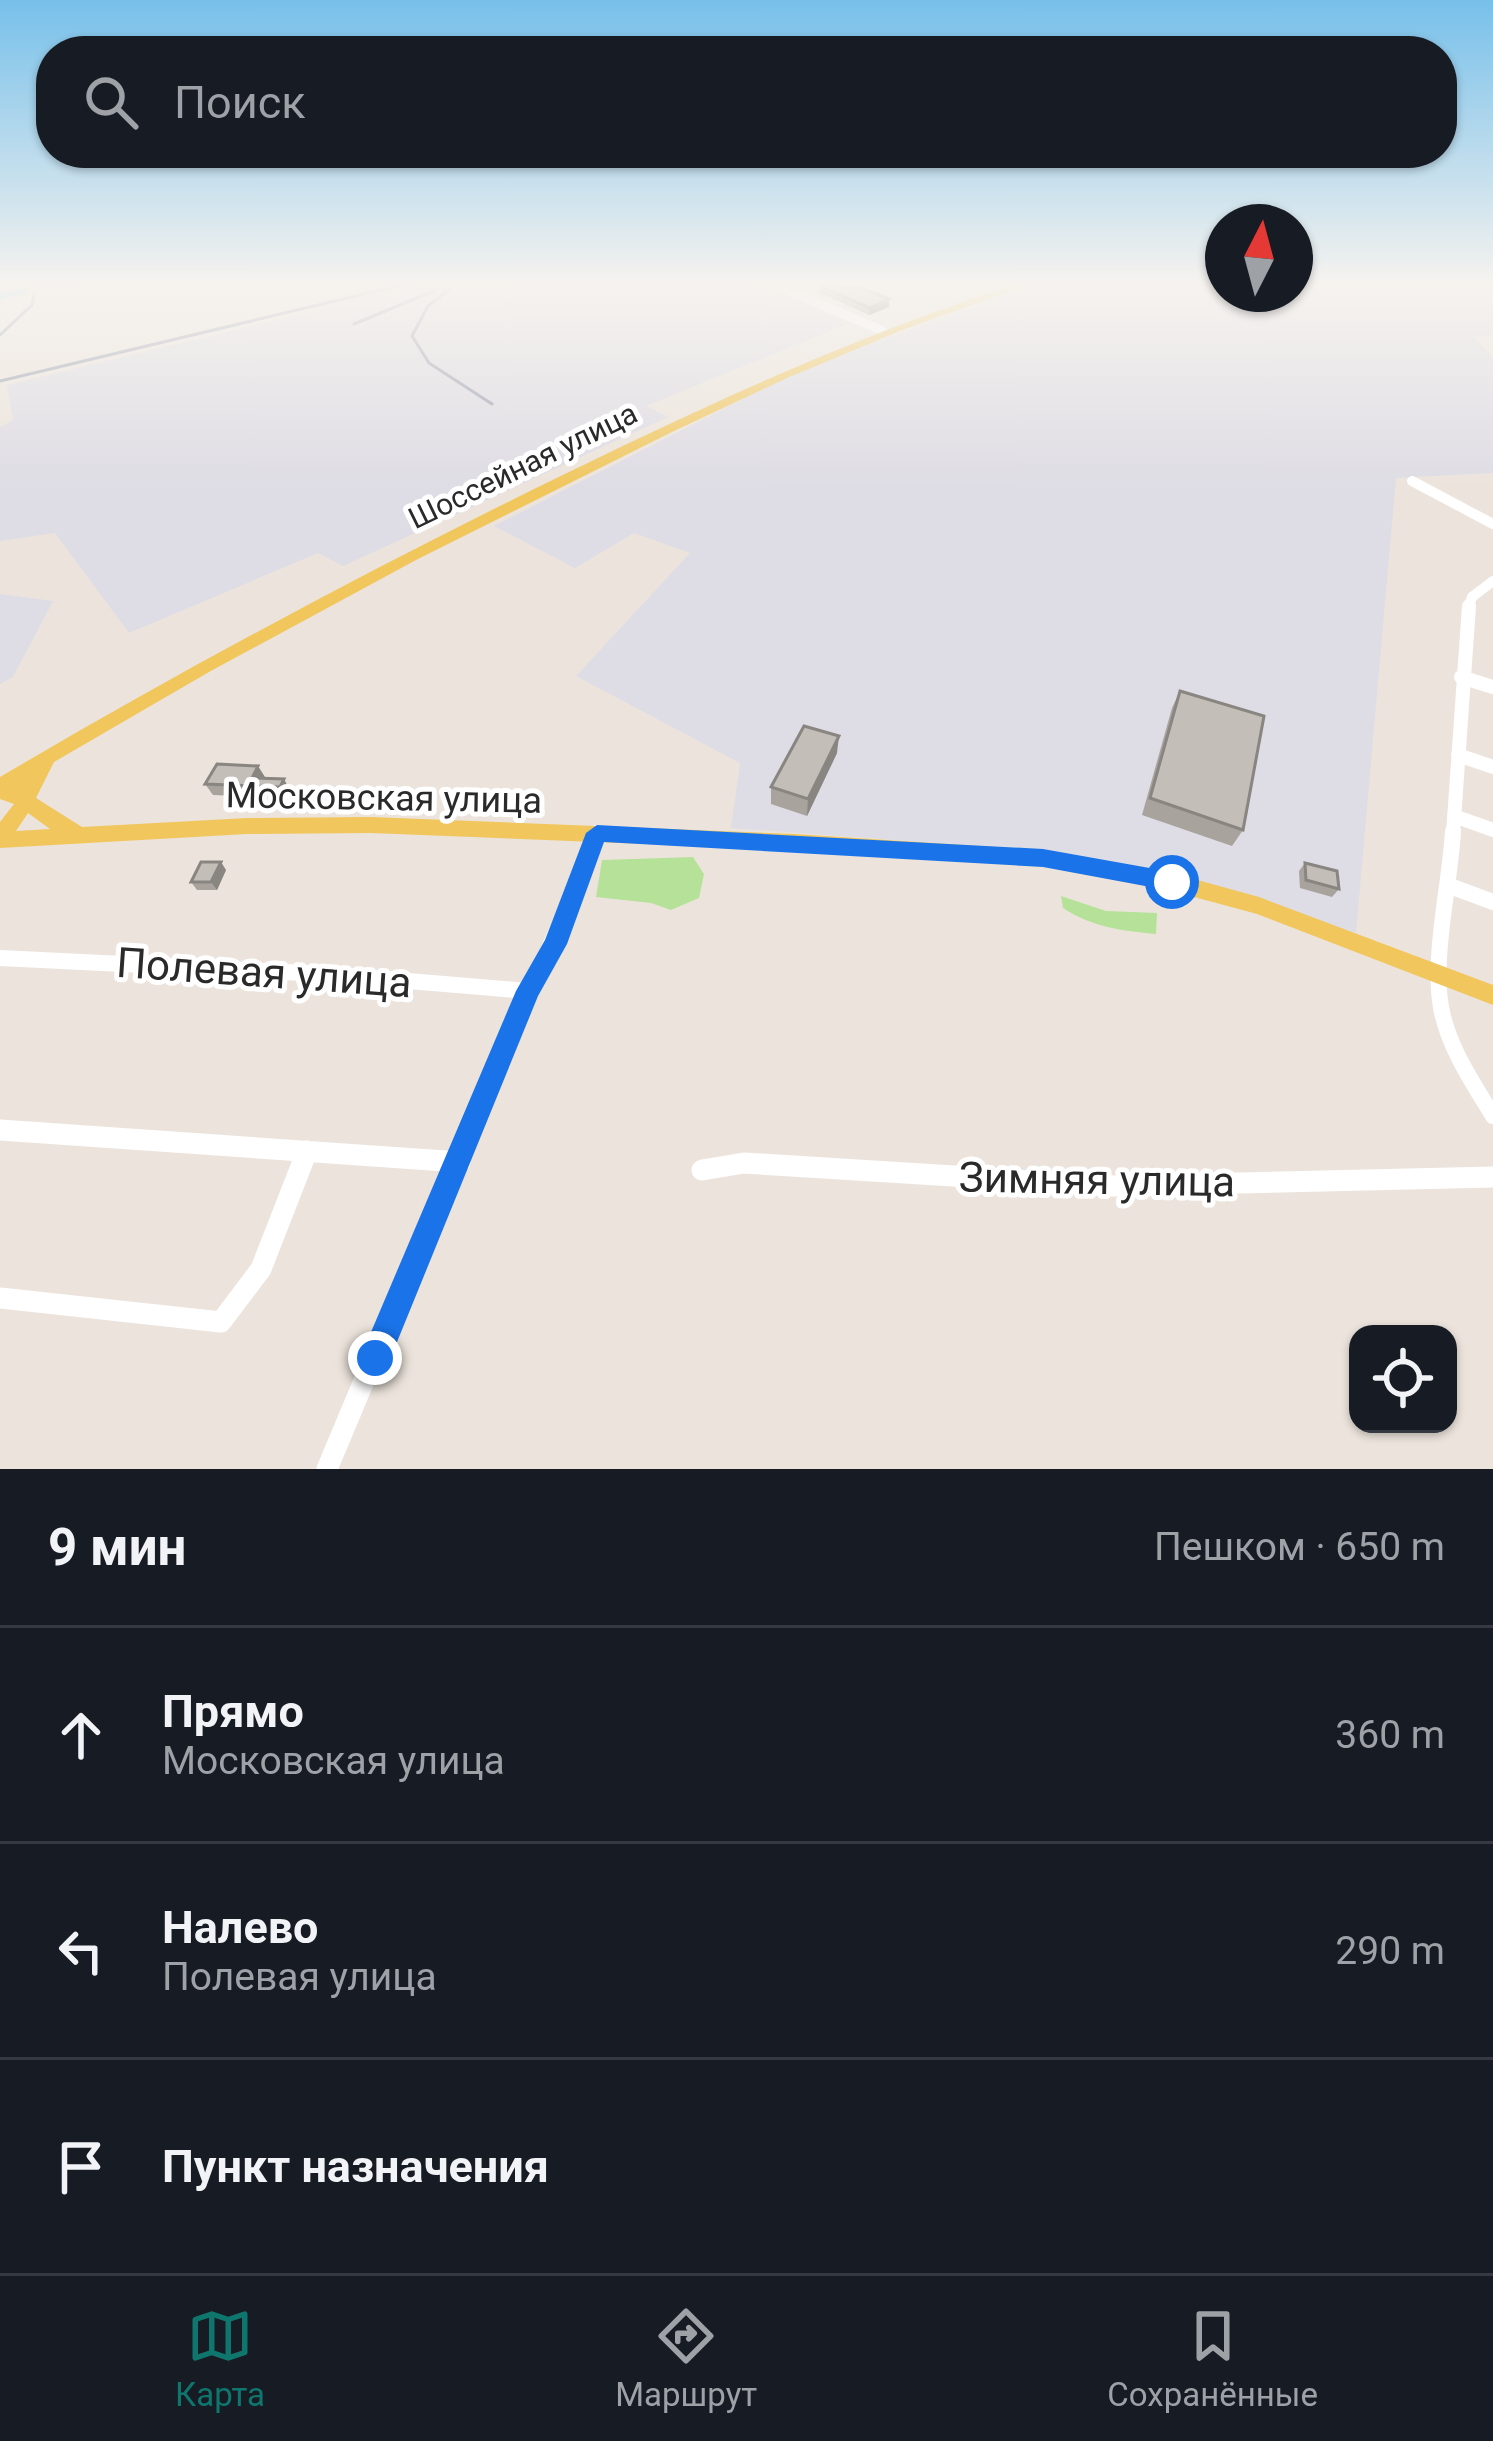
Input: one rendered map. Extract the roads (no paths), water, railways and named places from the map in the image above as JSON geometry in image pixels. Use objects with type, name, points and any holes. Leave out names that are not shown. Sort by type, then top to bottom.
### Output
[{"type":"main road","name":"Шоссейная улица","points":[[0,789],[369,576],[828,353]]},
{"type":"main road","name":"Шоссейная улица","points":[[0,837],[17,820],[35,777],[68,746]]},
{"type":"main road","name":"Московская улица","points":[[0,789],[15,794],[65,829],[115,834]]},
{"type":"main road","name":"Московская улица","points":[[0,837],[332,824],[807,842],[1084,864],[1259,906],[1493,995]]},
{"type":"street","points":[[1412,481],[1493,524]]},
{"type":"street","points":[[1493,581],[1472,597],[1465,618],[1450,886],[1438,974],[1441,1009],[1462,1065],[1493,1116]]},
{"type":"street","points":[[1472,597],[1493,606]]},
{"type":"street","points":[[1461,677],[1493,687]]},
{"type":"street","points":[[1457,754],[1493,766]]},
{"type":"street","points":[[1454,816],[1493,830]]},
{"type":"street","points":[[327,1469],[460,1162],[528,991],[555,944],[597,833]]},
{"type":"street","points":[[1450,886],[1493,902]]},
{"type":"street","name":"Полевая улица","points":[[0,958],[325,974],[528,991]]},
{"type":"street","points":[[0,1130],[460,1162]]},
{"type":"street","points":[[0,1298],[221,1322],[261,1270],[307,1151]]},
{"type":"street","name":"Зимняя улица","points":[[702,1170],[744,1163],[1114,1186],[1493,1178]]},
{"type":"railway","points":[[0,381],[119,353]]},
{"type":"railway","points":[[422,353],[429,363],[492,404]]}]
